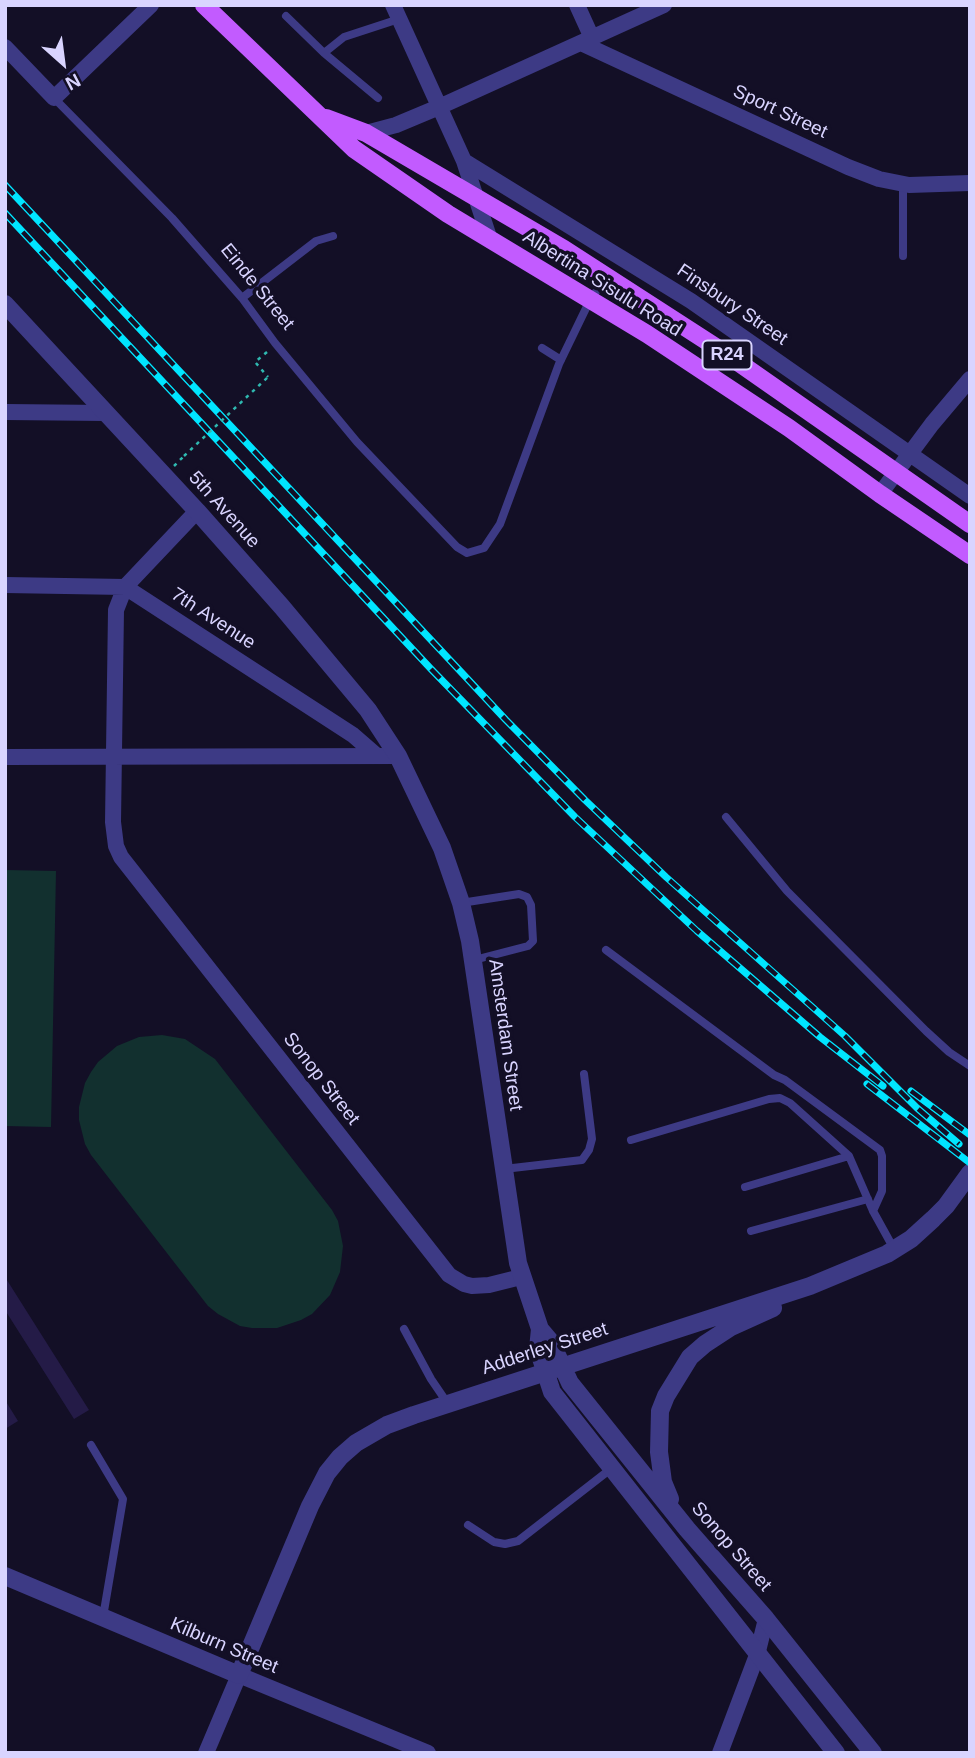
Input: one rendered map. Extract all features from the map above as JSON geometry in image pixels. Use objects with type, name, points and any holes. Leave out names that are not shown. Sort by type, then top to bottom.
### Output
[{"type":"main road","name":"Albertina Sisulu Road","points":[[204,5],[354,149],[490,240],[590,300],[789,428],[970,555]]},
{"type":"main road","name":"Albertina Sisulu Road","points":[[319,116],[366,133],[477,196],[607,276],[797,402],[970,524]]},
{"type":"street","points":[[54,98],[151,5]]},
{"type":"street","points":[[577,5],[586,41]]},
{"type":"street","points":[[366,133],[396,125],[439,107],[664,5]]},
{"type":"street","points":[[396,12],[464,161],[490,240]]},
{"type":"street","name":"Sport Street","points":[[586,41],[848,167],[879,179],[903,185],[970,183]]},
{"type":"street","name":"Einde Street","points":[[5,47],[54,98]]},
{"type":"street","name":"Finsbury Street","points":[[464,161],[691,301],[970,496]]},
{"type":"street","name":"5th Avenue","points":[[5,304],[197,510],[352,690],[398,756]]},
{"type":"street","points":[[880,494],[909,453],[970,379]]},
{"type":"street","points":[[5,412],[106,413]]},
{"type":"street","points":[[113,759],[116,610],[125,587],[197,510]]},
{"type":"street","points":[[5,585],[125,587]]},
{"type":"street","name":"7th Avenue","points":[[125,587],[352,735],[376,755]]},
{"type":"street","points":[[5,757],[113,759],[398,756]]},
{"type":"street","name":"Amsterdam Street","points":[[398,756],[442,848],[461,903],[473,960],[521,1277],[540,1329],[551,1342],[552,1368]]},
{"type":"street","name":"Sonop Street","points":[[113,759],[113,822],[116,846],[124,863],[449,1275],[472,1286],[521,1277]]},
{"type":"street","name":"Adderley Street","points":[[239,1675],[310,1506],[327,1473],[340,1457],[370,1434],[552,1368],[810,1286],[890,1252],[911,1239],[933,1219],[970,1173]]},
{"type":"street","points":[[687,1530],[663,1482],[659,1434],[660,1411],[666,1395],[690,1357],[731,1326],[831,1285],[890,1252]]},
{"type":"street","points":[[552,1368],[552,1392],[836,1753]]},
{"type":"street","name":"Sonop Street","points":[[552,1368],[570,1382],[687,1530],[766,1619],[873,1753]]},
{"type":"street","name":"Kilburn Street","points":[[5,1576],[428,1753]]},
{"type":"street","points":[[720,1753],[757,1655],[766,1619]]},
{"type":"street","points":[[206,1753],[239,1675]]},
{"type":"lane","points":[[324,53],[344,37],[396,12]]},
{"type":"lane","points":[[286,16],[324,53],[379,98]]},
{"type":"lane","name":"Einde Street","points":[[54,98],[172,218],[242,298],[275,343],[357,442],[457,547],[467,553],[484,548],[500,524],[561,360]]},
{"type":"lane","points":[[903,185],[903,256]]},
{"type":"lane","points":[[242,298],[316,241],[333,236]]},
{"type":"lane","points":[[541,348],[561,360],[590,300],[607,276]]},
{"type":"lane","points":[[726,817],[788,891],[926,1031],[970,1066]]},
{"type":"lane","points":[[461,903],[519,894],[527,897],[531,905],[533,941],[528,947],[473,960]]},
{"type":"lane","points":[[606,950],[774,1076],[785,1080],[880,1150],[882,1191],[873,1211]]},
{"type":"lane","points":[[504,1169],[582,1160],[592,1139],[584,1074]]},
{"type":"lane","points":[[631,1140],[780,1098],[790,1103],[849,1156],[890,1252]]},
{"type":"lane","points":[[744,1187],[849,1156]]},
{"type":"lane","points":[[751,1231],[868,1199]]},
{"type":"lane","points":[[404,1329],[431,1380],[448,1404]]},
{"type":"lane","points":[[91,1445],[123,1499],[103,1617]]},
{"type":"lane","points":[[468,1525],[494,1542],[505,1544],[518,1541],[612,1468]]},
{"type":"path","points":[[176,464],[268,377],[255,362],[275,343]]},
{"type":"green space","points":[[5,870],[56,871],[51,1127],[5,1126]]},
{"type":"green space","points":[[162,1035],[185,1039],[215,1059],[338,1221],[343,1246],[340,1272],[330,1295],[312,1314],[301,1320],[277,1328],[252,1328],[240,1326],[208,1306],[85,1144],[79,1107],[85,1083],[98,1062],[117,1046],[139,1037]]},
{"type":"building","points":[[5,1277],[89,1410],[74,1419],[5,1310]]},
{"type":"building","points":[[5,1400],[18,1421],[5,1429]]},
{"type":"railway","points":[[5,185],[506,720],[585,800],[666,877],[845,1036],[917,1108],[959,1144]]},
{"type":"railway","points":[[5,213],[431,669],[575,817],[697,931],[820,1037],[883,1086]]},
{"type":"railway","points":[[867,1084],[970,1163]]},
{"type":"railway","points":[[911,1091],[970,1135]]}]
